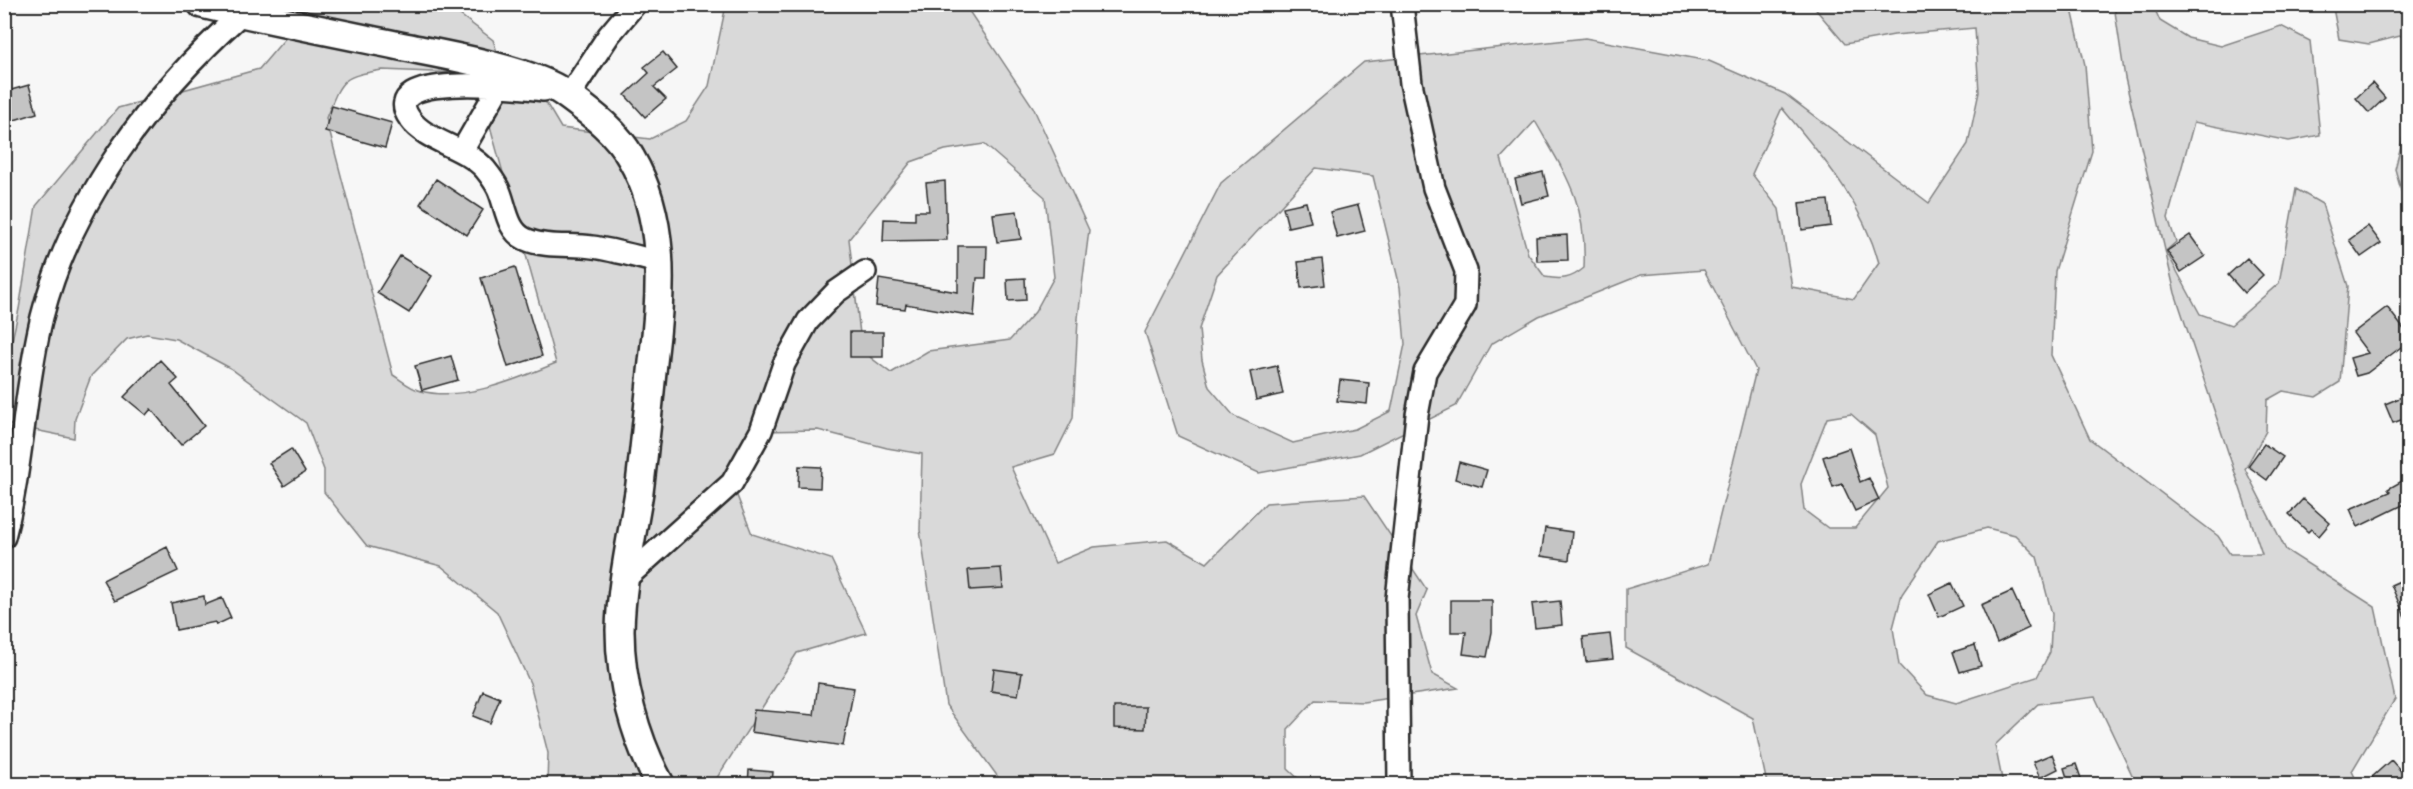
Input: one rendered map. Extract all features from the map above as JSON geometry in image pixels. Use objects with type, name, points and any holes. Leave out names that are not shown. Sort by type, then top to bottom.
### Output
[{"type":"main road","points":[[202,4],[491,66],[565,95],[613,132],[631,158],[655,220],[659,262],[659,316],[639,490],[624,580],[620,629],[622,672],[634,721],[660,784]]},
{"type":"street","points":[[635,4],[565,95],[500,85],[456,85],[423,89],[410,94],[405,100],[405,111],[410,120],[462,151],[484,168],[498,188],[512,226],[522,238],[537,243],[593,247],[659,262]]},
{"type":"street","points":[[1399,784],[1397,599],[1417,414],[1425,372],[1465,305],[1466,271],[1434,188],[1411,83],[1402,4]]},
{"type":"street","points":[[4,537],[12,507],[21,431],[42,316],[66,247],[109,167],[132,132],[208,43],[241,14]]},
{"type":"street","points":[[462,151],[500,85]]},
{"type":"street","points":[[624,580],[732,483],[761,430],[784,364],[808,321],[837,292],[865,272]]},
{"type":"shaded area","points":[[307,5],[447,5],[493,40],[505,75],[542,96],[561,128],[650,139],[686,121],[709,86],[726,5],[965,5],[1033,107],[1089,230],[1078,318],[1073,418],[1055,454],[1011,467],[1055,563],[1094,547],[1167,540],[1207,563],[1266,503],[1364,496],[1427,590],[1416,616],[1432,674],[1458,688],[1363,702],[1315,700],[1288,729],[1288,769],[1304,784],[1003,784],[946,705],[920,530],[922,454],[887,448],[818,430],[762,431],[732,483],[752,534],[831,559],[866,633],[797,653],[713,784],[547,784],[548,753],[530,683],[497,612],[441,566],[367,546],[324,492],[324,470],[306,423],[230,368],[176,339],[147,334],[127,339],[91,376],[75,419],[74,438],[5,424],[5,371],[19,309],[36,206],[118,108],[259,69],[306,14]],"holes":[[[382,70],[458,73],[478,83],[556,363],[508,382],[454,394],[437,394],[417,390],[393,375],[326,118],[344,82],[358,75]],[[984,144],[1045,197],[1054,277],[1035,312],[1010,340],[928,351],[891,373],[862,351],[849,239],[911,162],[945,150]]]},
{"type":"shaded area","points":[[1812,5],[2071,5],[2085,65],[2092,151],[2055,271],[2051,355],[2090,439],[2218,536],[2230,554],[2262,554],[2175,293],[2125,78],[2114,5],[2153,5],[2160,21],[2188,38],[2221,46],[2281,26],[2310,41],[2320,135],[2289,141],[2194,122],[2168,218],[2176,242],[2166,251],[2200,314],[2231,325],[2279,283],[2296,189],[2322,204],[2348,286],[2340,382],[2316,397],[2283,391],[2267,400],[2266,431],[2245,469],[2286,550],[2375,607],[2395,699],[2352,771],[2358,784],[2132,784],[2135,781],[2095,697],[2038,704],[1995,745],[2003,784],[1767,784],[1753,718],[1626,648],[1626,589],[1708,564],[1756,370],[1704,270],[1641,275],[1539,316],[1491,344],[1456,406],[1360,454],[1259,473],[1178,436],[1145,332],[1221,183],[1364,62],[1585,38],[1709,61],[1785,94],[1929,203],[1968,144],[1979,92],[1975,28],[1894,35],[1845,44]],"holes":[[[1782,108],[1839,180],[1862,219],[1871,240],[1879,263],[1854,299],[1792,287],[1779,209],[1752,174]],[[1535,121],[1565,174],[1578,207],[1584,245],[1584,268],[1579,272],[1566,278],[1545,277],[1528,254],[1501,158]],[[1316,168],[1373,176],[1400,287],[1405,344],[1391,411],[1355,429],[1293,443],[1234,416],[1209,387],[1202,360],[1199,329],[1217,275]],[[1851,414],[1875,435],[1888,488],[1855,528],[1828,528],[1804,510],[1801,484],[1827,418]],[[1987,528],[2015,535],[2037,557],[2052,614],[2050,652],[2037,677],[1956,703],[1927,695],[1899,665],[1893,628],[1902,594],[1938,541]]]},
{"type":"shaded area","points":[[2337,5],[2408,5],[2408,34],[2369,44],[2339,39],[2333,8]]},
{"type":"shaded area","points":[[2403,138],[2408,140],[2408,215],[2395,169]]},
{"type":"building","points":[[663,52],[677,69],[654,87],[666,99],[645,117],[625,95],[649,73],[644,67]]},
{"type":"building","points":[[2372,83],[2385,98],[2369,113],[2356,98]]},
{"type":"building","points":[[29,85],[37,113],[11,121],[4,92]]},
{"type":"building","points":[[332,106],[392,123],[385,148],[325,131]]},
{"type":"building","points":[[1543,172],[1549,196],[1521,203],[1515,179]]},
{"type":"building","points":[[436,179],[483,210],[467,235],[420,204]]},
{"type":"building","points":[[945,181],[947,240],[883,241],[884,219],[915,220],[915,211],[929,211],[926,183]]},
{"type":"building","points":[[1828,200],[1831,226],[1802,230],[1799,203]]},
{"type":"building","points":[[1306,202],[1311,222],[1288,227],[1283,207]]},
{"type":"building","points":[[1358,205],[1365,231],[1337,238],[1330,212]]},
{"type":"building","points":[[1017,211],[1021,239],[997,242],[993,214]]},
{"type":"building","points":[[2368,226],[2381,243],[2361,257],[2349,240]]},
{"type":"building","points":[[1567,235],[1568,260],[1537,261],[1536,237]]},
{"type":"building","points":[[2190,235],[2205,256],[2181,272],[2167,251]]},
{"type":"building","points":[[958,246],[987,246],[986,278],[977,278],[974,316],[906,304],[905,309],[876,306],[879,279],[958,292]]},
{"type":"building","points":[[400,256],[432,276],[409,313],[377,293]]},
{"type":"building","points":[[2247,258],[2263,275],[2244,293],[2228,275]]},
{"type":"building","points":[[1322,259],[1325,285],[1301,288],[1298,262]]},
{"type":"building","points":[[515,267],[542,356],[508,367],[481,278]]},
{"type":"building","points":[[1025,278],[1026,300],[1008,301],[1007,279]]},
{"type":"building","points":[[2387,307],[2409,336],[2409,341],[2367,373],[2356,376],[2350,358],[2368,353],[2353,333]]},
{"type":"building","points":[[850,332],[883,332],[883,357],[850,357]]},
{"type":"building","points":[[451,356],[458,380],[422,390],[415,366]]},
{"type":"building","points":[[160,360],[178,379],[171,385],[204,426],[181,445],[151,409],[146,415],[124,397]]},
{"type":"building","points":[[1277,366],[1283,394],[1256,400],[1250,372]]},
{"type":"building","points":[[1340,380],[1369,383],[1367,404],[1337,401]]},
{"type":"building","points":[[2409,394],[2409,417],[2393,423],[2385,404]]},
{"type":"building","points":[[2264,444],[2283,457],[2267,480],[2248,466]]},
{"type":"building","points":[[1849,448],[1860,482],[1869,478],[1879,500],[1855,511],[1842,484],[1833,487],[1823,457]]},
{"type":"building","points":[[291,449],[305,472],[284,486],[269,463]]},
{"type":"building","points":[[1459,462],[1487,470],[1482,487],[1455,479]]},
{"type":"building","points":[[799,466],[821,467],[820,488],[798,487]]},
{"type":"building","points":[[2409,477],[2409,502],[2358,527],[2350,509],[2390,492],[2388,489]]},
{"type":"building","points":[[2303,499],[2330,523],[2319,536],[2311,529],[2308,532],[2289,514]]},
{"type":"building","points":[[1545,528],[1572,532],[1569,560],[1541,556]]},
{"type":"building","points":[[167,547],[178,571],[115,601],[103,580]]},
{"type":"building","points":[[1001,568],[1003,588],[970,590],[968,570]]},
{"type":"building","points":[[2409,577],[2409,626],[2391,585]]},
{"type":"building","points":[[1952,583],[1963,606],[1939,617],[1929,594]]},
{"type":"building","points":[[2012,591],[2029,628],[1997,643],[1981,605]]},
{"type":"building","points":[[204,596],[205,605],[222,598],[231,618],[216,625],[215,622],[176,630],[171,603]]},
{"type":"building","points":[[1451,600],[1492,600],[1492,632],[1487,657],[1463,654],[1466,632],[1451,632]]},
{"type":"building","points":[[1560,601],[1562,625],[1535,628],[1532,604]]},
{"type":"building","points":[[1610,634],[1613,659],[1586,662],[1583,637]]},
{"type":"building","points":[[1975,645],[1981,666],[1960,672],[1953,652]]},
{"type":"building","points":[[994,669],[1022,673],[1018,695],[991,691]]},
{"type":"building","points":[[818,683],[854,688],[843,746],[751,732],[754,710],[814,715]]},
{"type":"building","points":[[483,691],[500,698],[490,723],[473,716]]},
{"type":"building","points":[[1114,707],[1146,707],[1145,729],[1114,728]]},
{"type":"building","points":[[2052,754],[2058,769],[2040,778],[2033,762]]},
{"type":"building","points":[[2391,760],[2409,780],[2409,784],[2378,784],[2372,777]]},
{"type":"building","points":[[2076,764],[2083,784],[2069,784],[2064,768]]},
{"type":"building","points":[[749,770],[773,772],[772,784],[748,784]]}]
